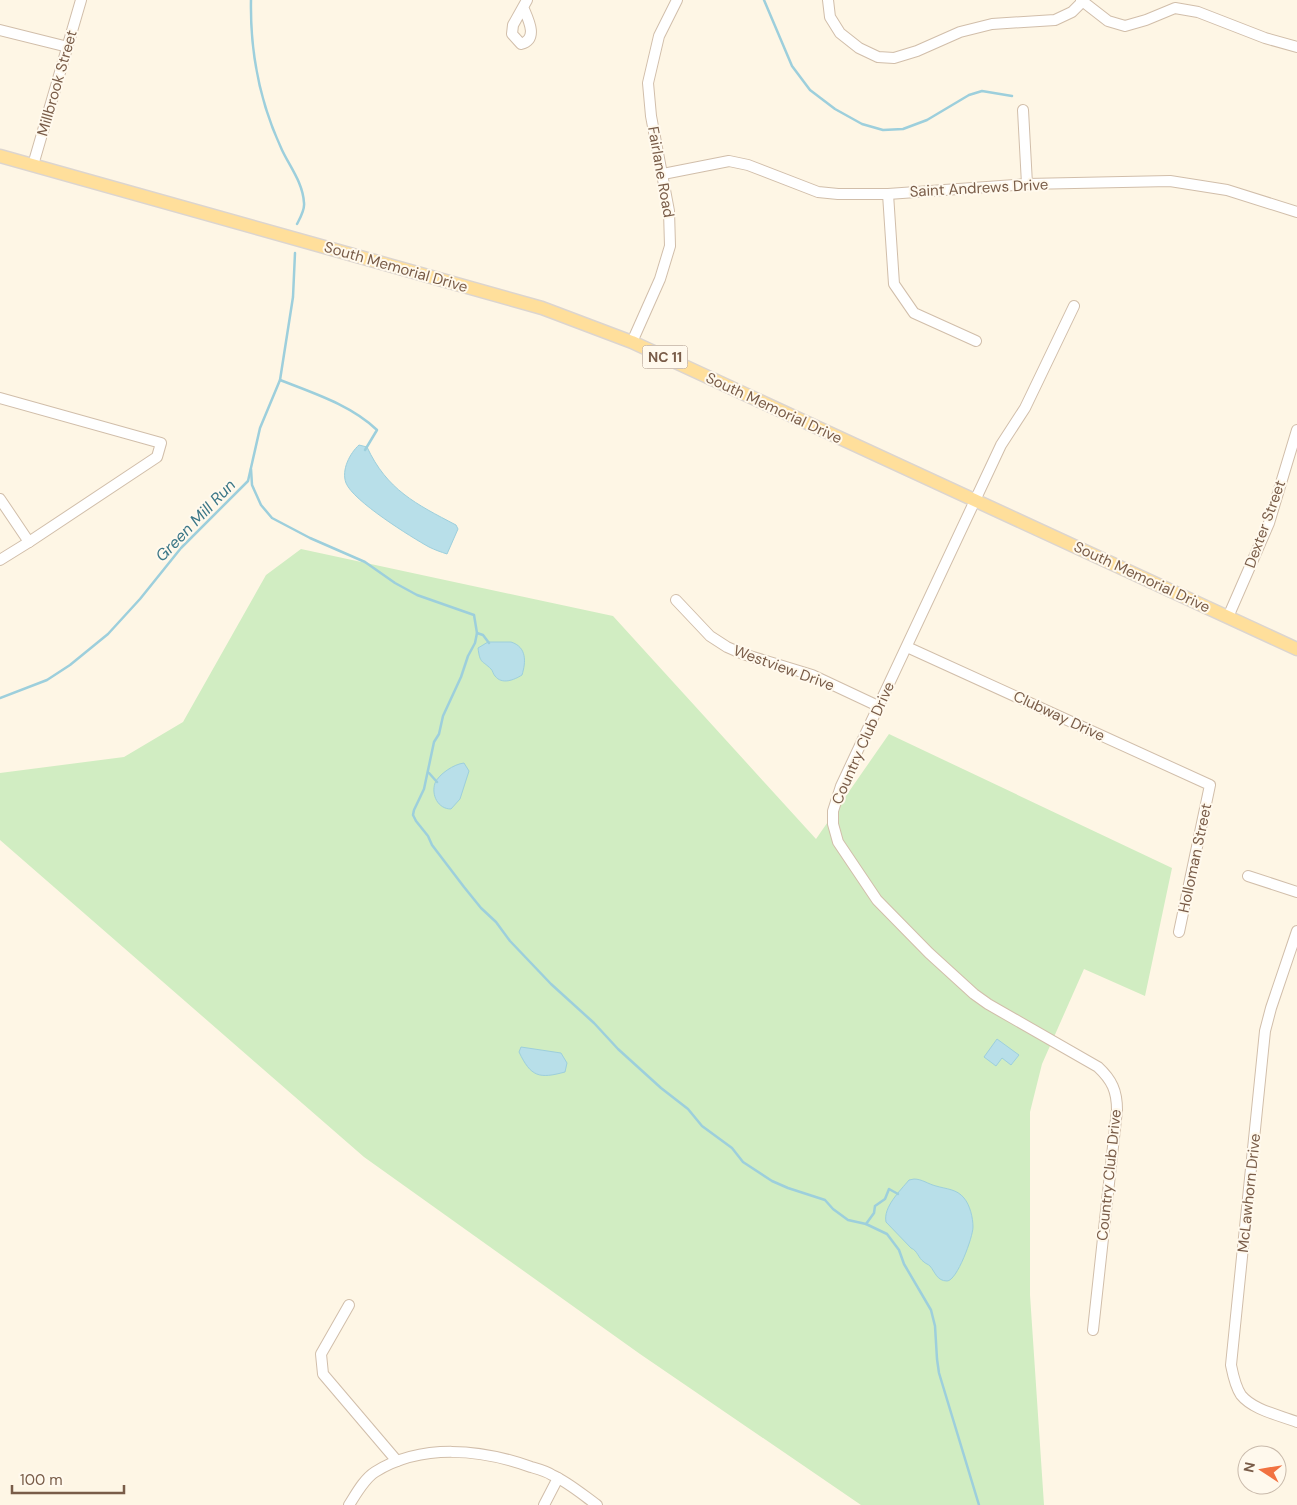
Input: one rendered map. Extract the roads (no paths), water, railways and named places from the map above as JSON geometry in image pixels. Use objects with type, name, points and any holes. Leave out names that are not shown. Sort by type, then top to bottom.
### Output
[{"type":"main road","name":"South Memorial Drive","points":[[0,156],[542,308],[632,342],[1297,649]]},
{"type":"street","name":"Millbrook Street","points":[[33,165],[81,0]]},
{"type":"street","name":"Fairlane Road","points":[[632,342],[660,279],[670,246],[669,211],[651,116],[648,83],[659,36],[677,0]]},
{"type":"street","points":[[828,0],[830,17],[840,33],[859,48],[878,57],[894,58],[917,51],[960,32],[992,24],[1055,20],[1072,12],[1083,0],[1108,21],[1125,26],[1175,8],[1198,12],[1265,38],[1297,47]]},
{"type":"street","points":[[0,30],[68,47]]},
{"type":"street","points":[[1023,110],[1027,184]]},
{"type":"street","name":"Saint Andrews Drive","points":[[663,174],[729,161],[748,164],[818,192],[838,194],[888,194],[1027,184],[1170,180],[1227,190],[1297,212]]},
{"type":"street","points":[[888,194],[894,284],[914,312],[976,341]]},
{"type":"street","name":"Country Club Drive","points":[[1074,306],[1025,408],[1001,445],[878,706],[836,800],[832,824],[838,842],[877,900],[929,954],[974,994],[1001,1013],[1091,1062],[1108,1077],[1116,1092],[1117,1110],[1093,1330]]},
{"type":"street","points":[[0,398],[161,443],[157,456],[0,560]]},
{"type":"street","name":"Dexter Street","points":[[1228,617],[1269,523],[1296,434]]},
{"type":"street","points":[[0,499],[29,542]]},
{"type":"street","name":"Westview Drive","points":[[676,600],[710,636],[727,647],[743,654],[812,675],[878,706]]},
{"type":"street","name":"Clubway Drive","points":[[907,647],[1210,785]]},
{"type":"street","name":"Holloman Street","points":[[1179,932],[1210,785]]},
{"type":"street","points":[[1248,876],[1297,892]]},
{"type":"street","name":"McLawhorn Drive","points":[[1297,931],[1265,1030],[1231,1365],[1234,1380],[1241,1395],[1255,1406],[1297,1422]]},
{"type":"street","points":[[349,1305],[321,1354],[323,1374],[398,1461]]},
{"type":"street","points":[[349,1505],[359,1489],[373,1473],[398,1461],[424,1454],[451,1451],[508,1458],[553,1475],[597,1505]]},
{"type":"street","points":[[544,1505],[558,1478]]},
{"type":"water","points":[[359,445],[367,447],[375,462],[393,485],[428,510],[456,525],[458,529],[447,554],[429,547],[397,527],[371,509],[351,491],[346,483],[346,467],[352,452]]},
{"type":"water","points":[[488,642],[511,642],[523,651],[523,670],[522,675],[505,681],[498,679],[482,661],[478,648]]},
{"type":"water","points":[[464,763],[469,771],[460,799],[451,809],[442,807],[435,796],[435,783],[447,770]]},
{"type":"water","points":[[997,1039],[1019,1055],[1011,1065],[1002,1058],[996,1066],[984,1057]]},
{"type":"water","points":[[521,1047],[561,1053],[567,1063],[565,1072],[549,1075],[537,1074],[523,1060],[519,1052]]},
{"type":"water","points":[[914,1179],[958,1193],[966,1201],[971,1212],[973,1227],[967,1248],[960,1267],[951,1279],[947,1281],[939,1278],[930,1266],[886,1222],[887,1211],[893,1200],[909,1180]]},
{"type":"waterway","name":"Green Mill Run","points":[[251,0],[252,39],[262,96],[274,132],[299,182],[303,196],[304,208],[297,224]]},
{"type":"waterway","points":[[764,0],[792,66],[810,90],[835,109],[862,124],[883,130],[903,129],[927,120],[969,95],[982,91],[1012,96]]},
{"type":"waterway","name":"Green Mill Run","points":[[0,698],[47,680],[70,665],[108,634],[140,599],[181,548],[248,481],[260,428],[280,380],[293,297],[295,253]]},
{"type":"waterway","points":[[280,380],[331,400],[367,421],[377,430],[365,450]]},
{"type":"waterway","points":[[251,469],[252,485],[261,505],[272,518],[310,538],[365,562],[395,583],[417,595],[474,615],[477,633],[475,643],[443,716],[439,734],[434,742],[424,789],[414,810],[413,815],[416,821],[428,836],[432,845],[481,908],[496,922],[510,941],[551,984],[594,1023],[618,1049],[661,1088],[688,1109],[702,1126],[732,1148],[743,1162],[772,1181],[825,1200],[833,1209],[848,1220],[866,1224],[887,1234],[899,1250],[904,1264],[931,1310],[935,1326],[939,1373],[979,1505]]},
{"type":"waterway","points":[[477,633],[483,635],[489,643]]},
{"type":"waterway","points":[[429,773],[437,782]]},
{"type":"waterway","points":[[866,1224],[874,1213],[875,1206],[885,1199],[889,1189],[898,1194]]}]
